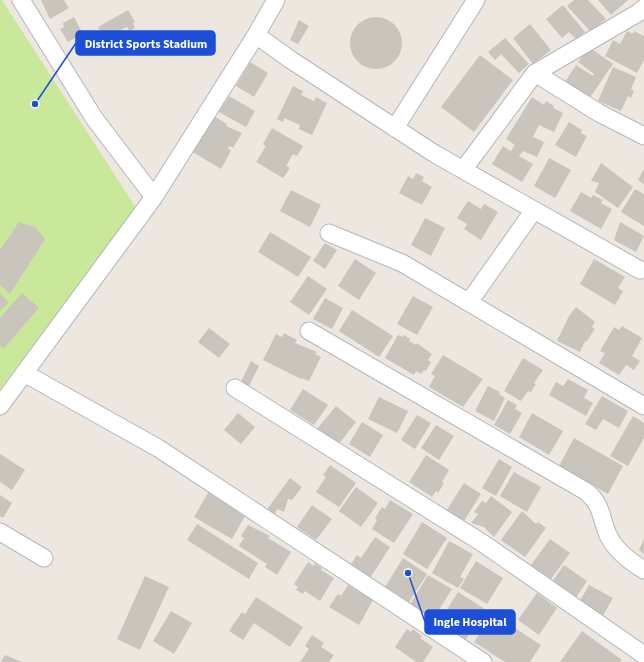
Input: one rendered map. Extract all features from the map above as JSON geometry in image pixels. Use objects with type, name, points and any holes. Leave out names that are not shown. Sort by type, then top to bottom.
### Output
[{"type":"street","points":[[21,0],[94,118],[154,197]]},
{"type":"street","points":[[0,406],[154,197],[256,35],[276,0]]},
{"type":"street","points":[[395,128],[476,0]]},
{"type":"street","points":[[463,170],[535,73],[642,12]]},
{"type":"street","points":[[256,35],[291,60],[395,128],[463,170],[643,268]]},
{"type":"street","points":[[535,73],[599,113],[644,136]]},
{"type":"street","points":[[469,302],[534,210]]},
{"type":"street","points":[[329,233],[402,263],[644,406]]},
{"type":"street","points":[[309,331],[588,492],[595,498],[600,507],[606,532],[613,544],[630,562],[644,570]]},
{"type":"street","points":[[24,373],[158,448],[483,662]]},
{"type":"street","points":[[235,388],[484,544],[644,655]]},
{"type":"street","points":[[0,532],[44,558]]},
{"type":"green space","points":[[0,0],[2,0],[136,208],[0,389]]},
{"type":"building","points":[[41,0],[64,0],[69,8],[50,19]]},
{"type":"building","points":[[574,0],[588,0],[606,19],[591,32],[567,6]]},
{"type":"building","points":[[598,0],[628,0],[611,15]]},
{"type":"building","points":[[563,5],[585,32],[576,39],[569,32],[562,38],[546,19]]},
{"type":"building","points":[[128,10],[135,22],[133,23],[135,28],[129,31],[127,27],[116,32],[119,37],[110,42],[107,37],[104,39],[98,27]]},
{"type":"building","points":[[74,17],[83,34],[68,42],[60,29],[64,27],[63,23]]},
{"type":"building","points":[[376,17],[390,21],[398,29],[402,43],[398,57],[390,65],[376,69],[362,65],[354,57],[350,43],[354,29],[362,21]]},
{"type":"building","points":[[299,20],[309,26],[298,44],[290,40]]},
{"type":"building","points":[[530,24],[551,50],[533,64],[513,38]]},
{"type":"building","points":[[627,31],[633,34],[634,31],[644,36],[644,60],[637,73],[605,56],[613,40],[620,44]]},
{"type":"building","points":[[505,38],[529,64],[519,73],[501,54],[495,60],[488,52]]},
{"type":"building","points":[[589,47],[613,64],[589,99],[565,82],[576,65],[593,76],[594,74],[578,62]]},
{"type":"building","points":[[480,55],[513,80],[474,132],[441,107]]},
{"type":"building","points":[[250,62],[268,73],[254,97],[236,86]]},
{"type":"building","points":[[613,67],[636,77],[631,89],[634,91],[631,98],[628,96],[621,111],[598,101]]},
{"type":"building","points":[[293,86],[303,91],[301,95],[314,101],[316,97],[327,103],[312,135],[299,129],[300,125],[284,118],[283,122],[277,119]]},
{"type":"building","points":[[229,96],[255,111],[246,127],[219,112]]},
{"type":"building","points":[[532,97],[544,105],[546,101],[554,106],[553,108],[563,113],[554,132],[539,125],[533,137],[544,142],[537,157],[523,151],[519,156],[533,164],[522,182],[492,164],[503,146],[511,151],[515,145],[506,139]]},
{"type":"building","points":[[212,115],[227,124],[226,126],[242,133],[233,148],[229,146],[228,148],[231,151],[221,169],[191,151]]},
{"type":"building","points":[[569,122],[582,130],[581,133],[587,136],[576,157],[555,145]]},
{"type":"building","points":[[272,128],[303,146],[297,156],[293,154],[286,166],[290,168],[283,178],[256,162],[266,146],[263,144]]},
{"type":"building","points":[[549,158],[571,170],[555,198],[534,186]]},
{"type":"building","points":[[601,163],[633,187],[618,208],[595,192],[599,183],[591,181]]},
{"type":"building","points":[[644,169],[644,184],[638,180]]},
{"type":"building","points":[[416,173],[424,177],[422,181],[432,187],[422,205],[399,193],[408,176],[413,179]]},
{"type":"building","points":[[635,189],[644,194],[644,226],[621,212]]},
{"type":"building","points":[[291,190],[321,205],[310,227],[280,211]]},
{"type":"building","points":[[581,192],[591,198],[593,195],[603,200],[601,203],[612,209],[601,229],[570,211]]},
{"type":"building","points":[[468,201],[481,209],[484,204],[498,212],[481,240],[464,229],[467,224],[457,218]]},
{"type":"building","points":[[425,218],[445,228],[431,256],[411,245]]},
{"type":"building","points":[[19,222],[35,227],[45,239],[10,294],[0,285],[0,250]]},
{"type":"building","points":[[620,222],[644,236],[636,252],[614,240]]},
{"type":"building","points":[[270,232],[311,257],[298,277],[258,252]]},
{"type":"building","points":[[325,243],[337,250],[325,269],[313,261]]},
{"type":"building","points":[[355,259],[376,273],[359,300],[338,286]]},
{"type":"building","points":[[594,259],[625,277],[618,288],[623,291],[615,305],[580,284]]},
{"type":"building","points":[[308,276],[327,289],[309,315],[290,302]]},
{"type":"building","points":[[0,293],[9,302],[0,311]]},
{"type":"building","points":[[22,293],[39,308],[4,348],[0,346],[0,318]]},
{"type":"building","points":[[413,296],[433,307],[417,335],[397,324]]},
{"type":"building","points":[[325,298],[343,308],[332,329],[313,319]]},
{"type":"building","points":[[576,307],[595,322],[592,327],[595,329],[586,342],[585,341],[580,352],[557,341],[569,316]]},
{"type":"building","points":[[352,310],[393,336],[379,357],[339,331]]},
{"type":"building","points":[[622,326],[642,338],[632,356],[640,361],[634,370],[626,365],[619,375],[599,363],[605,353],[600,351],[614,327],[619,330]]},
{"type":"building","points":[[209,328],[230,344],[219,358],[198,342]]},
{"type":"building","points":[[284,333],[297,340],[295,343],[317,352],[315,354],[321,357],[309,381],[301,379],[263,360],[276,334],[282,337]]},
{"type":"building","points":[[398,335],[403,337],[404,335],[410,339],[409,341],[416,345],[417,343],[432,354],[428,360],[431,362],[426,371],[424,370],[421,374],[416,371],[414,375],[385,358]]},
{"type":"building","points":[[443,355],[483,379],[463,407],[429,387],[435,376],[431,374]]},
{"type":"building","points":[[523,358],[543,370],[534,383],[536,384],[530,393],[528,391],[521,401],[504,391]]},
{"type":"building","points":[[251,361],[259,366],[246,392],[238,388]]},
{"type":"building","points":[[568,379],[588,390],[584,398],[593,403],[586,416],[549,395],[556,382],[563,386]]},
{"type":"building","points":[[488,386],[500,392],[499,394],[505,398],[494,421],[475,411]]},
{"type":"building","points":[[303,389],[328,405],[314,425],[290,410]]},
{"type":"building","points":[[602,396],[628,411],[619,428],[603,419],[596,430],[585,424]]},
{"type":"building","points":[[379,397],[408,411],[397,433],[368,419]]},
{"type":"building","points":[[508,400],[517,405],[515,409],[522,413],[510,434],[494,425]]},
{"type":"building","points":[[336,406],[356,422],[338,445],[317,429]]},
{"type":"building","points":[[238,413],[255,427],[241,444],[224,430]]},
{"type":"building","points":[[532,413],[563,431],[549,455],[519,437]]},
{"type":"building","points":[[417,415],[431,423],[415,449],[401,440]]},
{"type":"building","points":[[633,416],[644,423],[644,438],[628,466],[610,456]]},
{"type":"building","points":[[362,422],[383,435],[370,457],[349,444]]},
{"type":"building","points":[[436,425],[454,436],[439,460],[421,448]]},
{"type":"building","points":[[574,438],[623,466],[608,494],[559,466]]},
{"type":"building","points":[[0,454],[25,470],[12,490],[0,482]]},
{"type":"building","points":[[426,455],[449,470],[438,493],[436,491],[432,497],[409,482]]},
{"type":"building","points":[[499,459],[512,467],[496,496],[482,488]]},
{"type":"building","points":[[330,465],[356,483],[339,507],[316,492],[326,477],[323,475]]},
{"type":"building","points":[[514,472],[541,487],[527,512],[500,496]]},
{"type":"building","points":[[290,478],[302,487],[292,500],[288,499],[284,512],[277,509],[273,519],[265,512]]},
{"type":"building","points":[[464,483],[481,494],[460,527],[443,516]]},
{"type":"building","points":[[356,487],[378,503],[361,527],[339,511]]},
{"type":"building","points":[[209,491],[238,507],[236,511],[245,516],[232,539],[194,517]]},
{"type":"building","points":[[0,495],[12,503],[3,518],[0,516]]},
{"type":"building","points":[[491,496],[512,512],[494,537],[484,527],[471,523],[478,514],[474,512],[482,501],[486,503]]},
{"type":"building","points":[[390,500],[413,514],[394,543],[372,529],[377,520],[375,518],[382,507],[385,509]]},
{"type":"building","points":[[312,505],[332,519],[316,540],[297,527]]},
{"type":"building","points":[[522,511],[536,524],[538,522],[546,528],[525,557],[501,540]]},
{"type":"building","points":[[422,522],[447,538],[427,569],[403,554]]},
{"type":"building","points":[[197,524],[258,563],[249,579],[187,540]]},
{"type":"building","points":[[248,525],[270,536],[268,538],[291,552],[277,575],[265,567],[267,564],[239,546],[244,538],[241,536]]},
{"type":"building","points":[[375,537],[390,547],[370,578],[350,566],[357,555],[361,558]]},
{"type":"building","points":[[550,539],[570,553],[551,579],[531,565]]},
{"type":"building","points":[[644,539],[644,554],[639,550]]},
{"type":"building","points":[[449,541],[473,554],[460,577],[464,579],[458,588],[432,573]]},
{"type":"building","points":[[403,558],[427,574],[409,602],[385,587]]},
{"type":"building","points":[[476,561],[503,578],[487,604],[460,588]]},
{"type":"building","points":[[308,562],[314,566],[315,563],[322,568],[321,570],[334,578],[320,601],[305,591],[303,594],[296,590],[298,587],[294,584]]},
{"type":"building","points":[[564,565],[587,581],[573,602],[550,585]]},
{"type":"building","points":[[428,575],[452,589],[432,621],[409,606]]},
{"type":"building","points":[[145,576],[169,587],[140,650],[117,639]]},
{"type":"building","points":[[348,585],[373,600],[359,625],[329,607],[338,594],[341,596]]},
{"type":"building","points":[[589,585],[613,598],[601,619],[577,606]]},
{"type":"building","points":[[458,592],[485,609],[465,641],[438,624]]},
{"type":"building","points":[[537,593],[557,608],[539,635],[518,620]]},
{"type":"building","points":[[256,597],[303,627],[290,647],[254,623],[243,640],[229,631],[242,612],[245,614]]},
{"type":"building","points":[[171,611],[192,623],[174,654],[153,641]]},
{"type":"building","points":[[493,614],[541,645],[530,662],[505,662],[474,642]]},
{"type":"building","points":[[407,629],[411,632],[413,629],[422,636],[420,638],[433,647],[423,662],[416,662],[395,647]]},
{"type":"building","points":[[582,631],[622,660],[620,662],[560,662]]},
{"type":"building","points":[[312,635],[324,643],[321,647],[334,655],[329,662],[300,662],[309,649],[305,646]]},
{"type":"building","points":[[5,655],[22,662],[1,662]]},
{"type":"place","name":"District Sports Stadium","points":[[35,104]]},
{"type":"place","name":"Ingle Hospital","points":[[408,573]]}]
